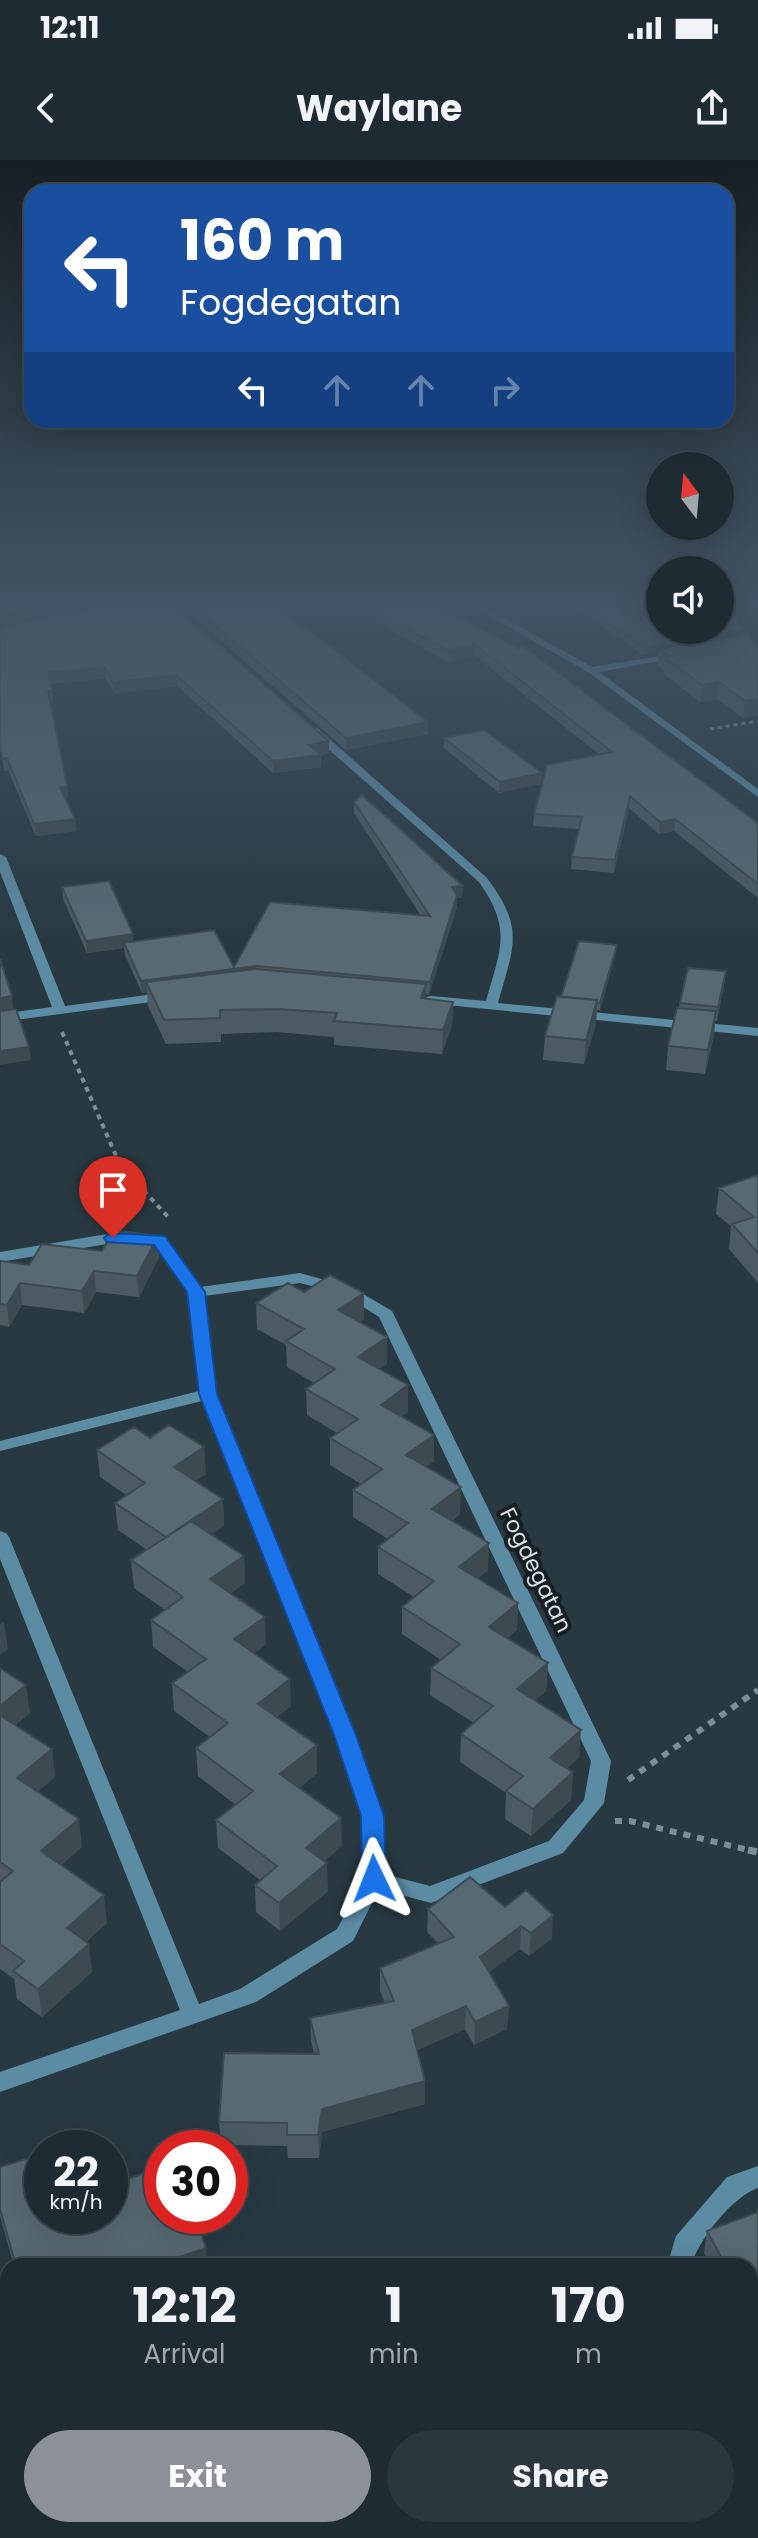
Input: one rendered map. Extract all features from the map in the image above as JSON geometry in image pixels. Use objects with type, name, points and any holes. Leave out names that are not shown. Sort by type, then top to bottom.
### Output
[{"type":"street","points":[[653,716],[758,794]]},
{"type":"street","points":[[298,717],[483,880],[501,902],[510,926],[491,1005]]},
{"type":"street","points":[[0,857],[57,1010]]},
{"type":"street","points":[[0,1018],[180,994]]},
{"type":"street","points":[[412,998],[758,1032]]},
{"type":"street","points":[[0,1257],[113,1238],[159,1240],[196,1292],[208,1394],[345,1735],[372,1816],[374,1879],[345,1935],[248,1996],[0,2082]]},
{"type":"street","name":"Fogdegatan","points":[[196,1292],[300,1278],[348,1291],[386,1314],[601,1761],[594,1803]]},
{"type":"street","points":[[0,1446],[208,1394]]},
{"type":"street","points":[[0,1537],[193,2015]]},
{"type":"street","points":[[374,1879],[431,1895],[556,1847],[594,1803]]},
{"type":"street","points":[[681,2258],[685,2244],[735,2185],[758,2177]]},
{"type":"path","points":[[677,734],[758,721]]},
{"type":"path","points":[[57,1010],[110,1147],[120,1165],[183,1234],[183,1240],[165,1248]]},
{"type":"path","points":[[594,1803],[758,1690]]},
{"type":"path","points":[[578,1822],[630,1821],[758,1852]]},
{"type":"building","points":[[0,716],[53,716],[67,786],[60,787],[75,819],[34,824],[7,758],[2,759]]},
{"type":"building","points":[[222,716],[300,716],[329,741],[309,745],[321,755],[273,761]]},
{"type":"building","points":[[320,716],[420,716],[428,722],[346,738]]},
{"type":"building","points":[[566,716],[615,716],[758,823],[758,884],[675,819],[660,822],[630,796],[615,860],[572,857],[582,817],[534,814],[547,765],[612,752]]},
{"type":"building","points":[[484,730],[542,773],[500,782],[444,738]]},
{"type":"building","points":[[362,795],[463,886],[452,887],[457,895],[430,982],[256,966],[141,981],[124,943],[214,930],[234,967],[270,902],[430,916],[354,802]]},
{"type":"building","points":[[109,881],[133,934],[86,941],[62,887]]},
{"type":"building","points":[[579,941],[617,945],[600,1003],[597,1000],[561,997]]},
{"type":"building","points":[[0,959],[12,996],[0,998]]},
{"type":"building","points":[[688,968],[726,971],[718,1007],[680,1003]]},
{"type":"building","points":[[255,969],[426,984],[421,998],[453,1002],[443,1030],[334,1021],[337,1013],[276,1009],[220,1010],[220,1018],[164,1020],[146,982]]},
{"type":"building","points":[[557,996],[597,1000],[586,1040],[545,1036]]},
{"type":"building","points":[[677,1008],[716,1011],[708,1050],[668,1046]]},
{"type":"building","points":[[16,1009],[29,1047],[0,1051],[0,1011]]},
{"type":"building","points":[[758,1175],[758,1253],[732,1224],[754,1217],[719,1188]]},
{"type":"building","points":[[114,1230],[158,1236],[137,1276],[94,1271],[82,1291],[20,1283],[7,1305],[0,1304],[0,1261],[29,1265],[42,1244],[102,1251]]},
{"type":"building","points":[[330,1275],[364,1293],[338,1310],[387,1337],[358,1357],[408,1385],[381,1405],[434,1435],[406,1455],[461,1487],[432,1509],[489,1543],[459,1567],[518,1603],[489,1627],[548,1663],[517,1689],[581,1730],[550,1758],[573,1772],[533,1809],[506,1791],[523,1776],[461,1734],[493,1706],[431,1668],[460,1644],[402,1607],[434,1581],[378,1547],[408,1523],[353,1490],[382,1469],[330,1438],[358,1419],[306,1389],[335,1369],[286,1341],[304,1329],[256,1303],[288,1283],[304,1292]]},
{"type":"building","points":[[169,1425],[204,1447],[174,1467],[223,1499],[166,1537],[115,1503],[145,1483],[97,1450],[134,1427],[150,1438]]},
{"type":"building","points":[[191,1521],[244,1556],[210,1579],[265,1617],[234,1639],[290,1679],[258,1704],[317,1745],[280,1774],[341,1818],[306,1848],[327,1863],[279,1903],[255,1885],[277,1866],[216,1820],[253,1791],[196,1748],[228,1723],[172,1683],[206,1659],[151,1620],[183,1597],[131,1560]]},
{"type":"building","points":[[0,1668],[26,1685],[0,1706]]},
{"type":"building","points":[[0,1715],[52,1749],[17,1778],[79,1819],[41,1851],[104,1895],[67,1928],[89,1944],[38,1989],[13,1971],[24,1961],[0,1944],[0,1882],[13,1871],[0,1862]]},
{"type":"building","points":[[470,1877],[505,1907],[526,1890],[553,1915],[531,1933],[521,1926],[480,1957],[509,2006],[475,2022],[466,2006],[412,2030],[425,2081],[322,2109],[318,2135],[287,2135],[287,2123],[219,2122],[224,2053],[319,2054],[310,2018],[394,2001],[380,1968],[454,1937],[428,1909]]},
{"type":"building","points":[[24,2160],[24,2234],[128,2234],[128,2179],[144,2173],[144,2234],[201,2234],[206,2248],[177,2258],[14,2258],[0,2209],[0,2167]]},
{"type":"building","points":[[758,2212],[758,2258],[722,2258],[707,2231]]},
{"type":"route","points":[[113,1238],[159,1240],[196,1292],[208,1394],[345,1735],[372,1816],[374,1879]]}]
